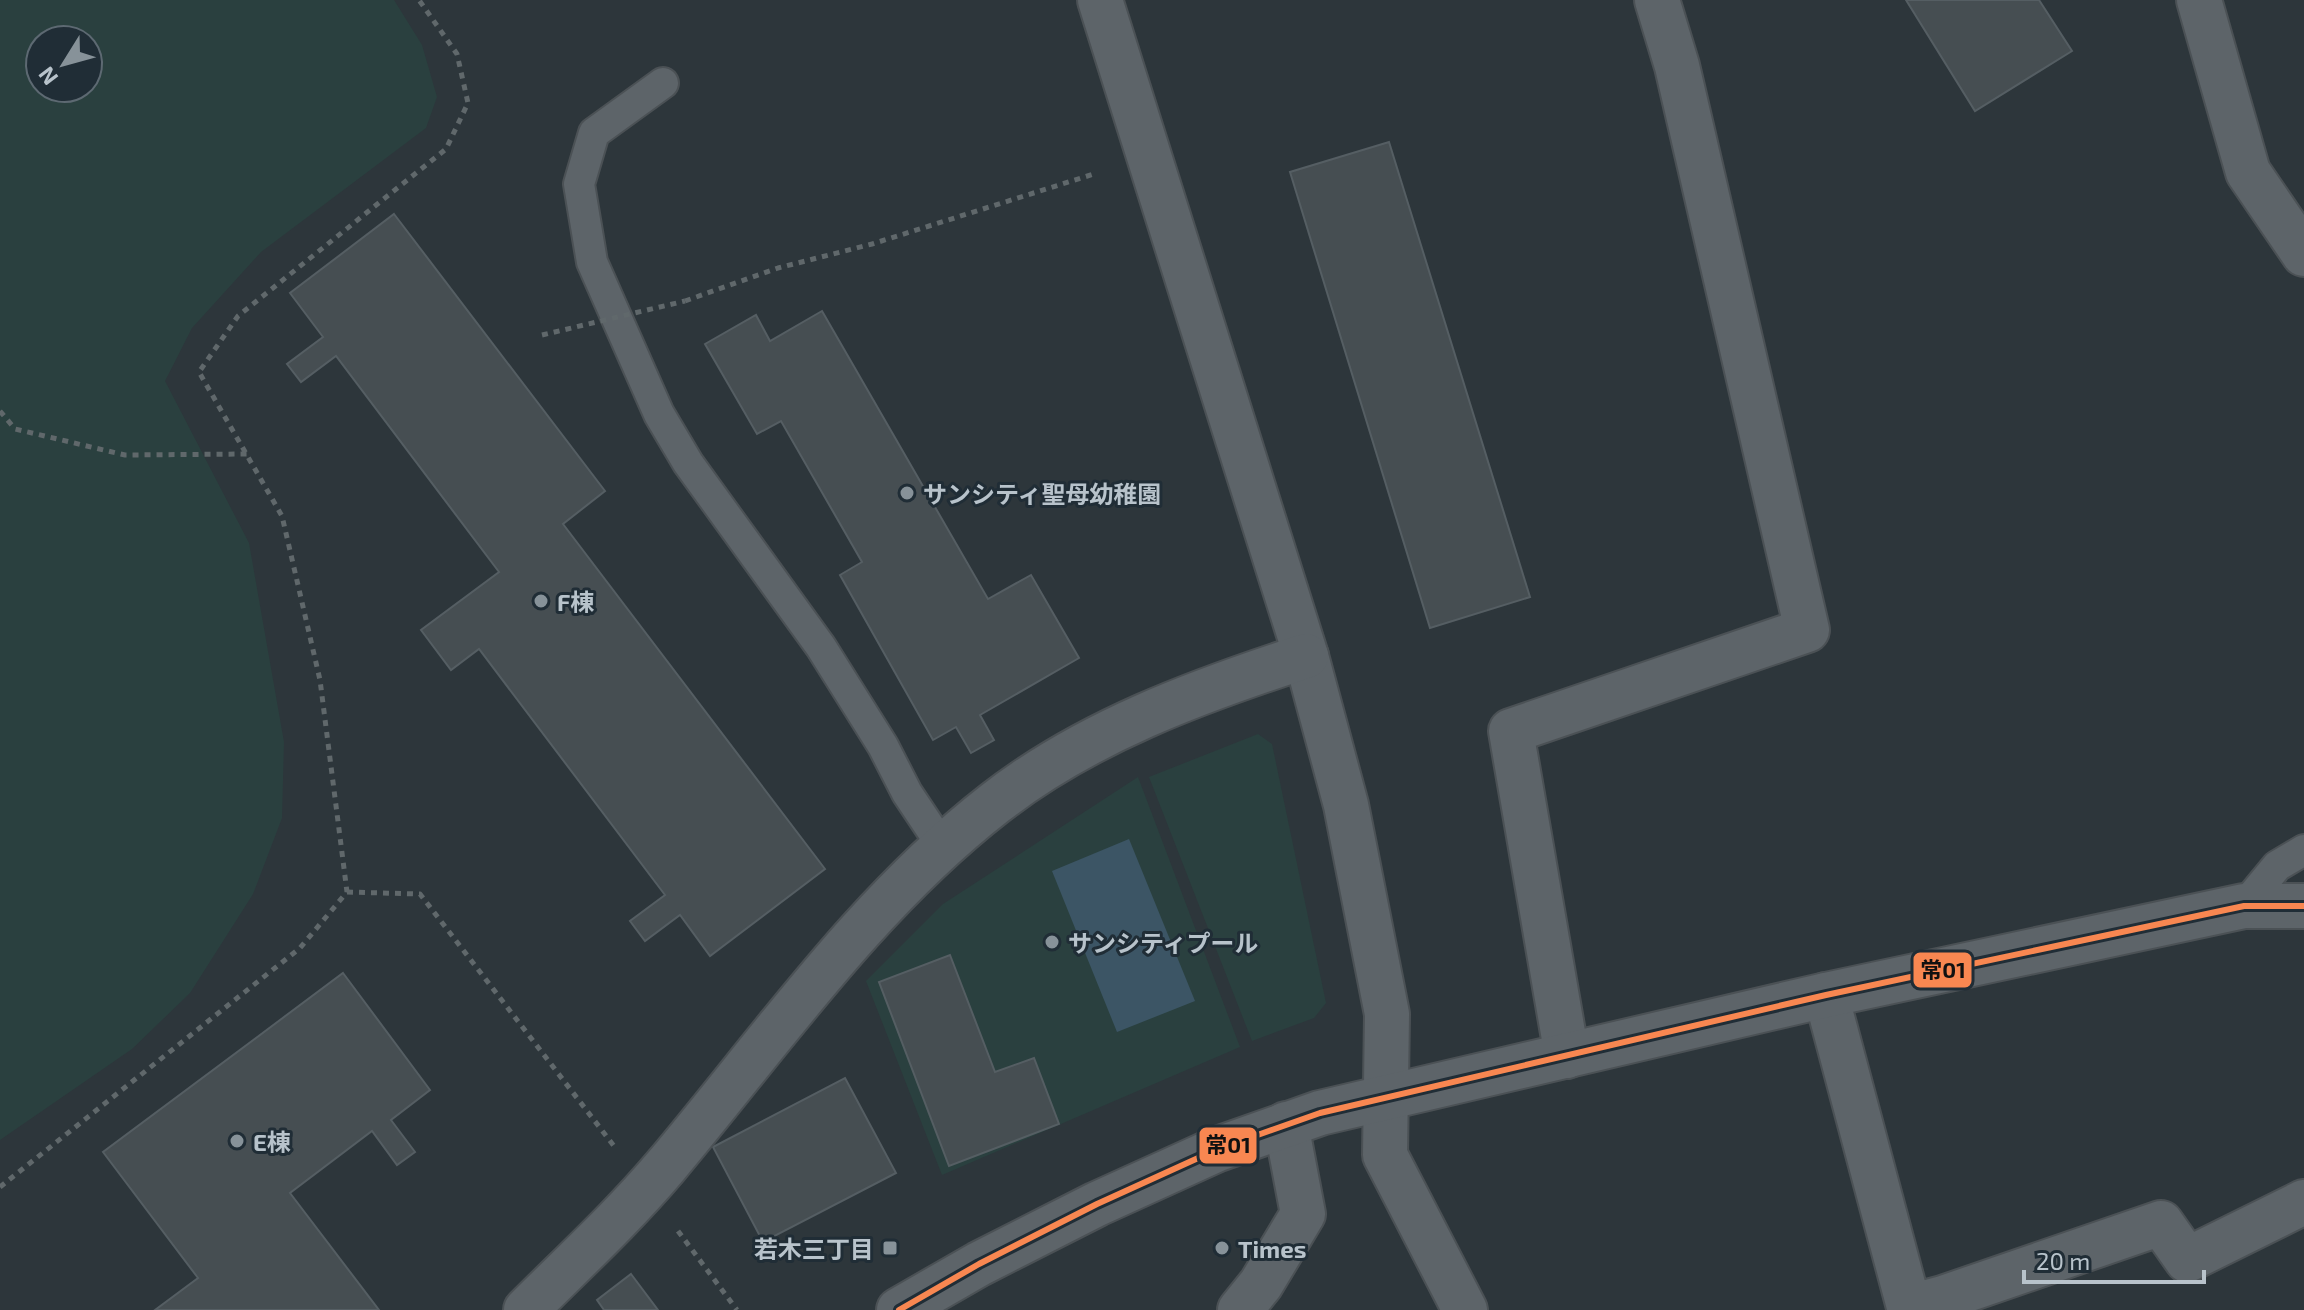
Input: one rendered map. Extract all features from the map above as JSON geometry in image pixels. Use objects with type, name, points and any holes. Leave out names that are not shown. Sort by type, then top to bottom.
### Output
[{"type":"street","points":[[1100,0],[1306,656],[1346,805],[1387,1014],[1385,1155],[1465,1310]]},
{"type":"street","points":[[1567,1056],[1511,731],[1807,630],[1677,66],[1657,0]]},
{"type":"street","points":[[2199,0],[2248,172],[2304,254]]},
{"type":"street","points":[[526,1310],[665,1168],[727,1088],[856,936],[943,847],[997,802],[1074,751],[1215,686],[1306,656]]},
{"type":"street","points":[[899,1310],[979,1264],[1097,1204],[1218,1149],[1286,1124],[1385,1097],[1826,995],[2244,906],[2304,906]]},
{"type":"street","points":[[1826,995],[1909,1307],[2161,1223],[2187,1260],[2304,1202]]},
{"type":"street","points":[[1240,1310],[1261,1284],[1303,1214],[1286,1124]]},
{"type":"lane","points":[[663,83],[594,133],[579,184],[592,262],[659,414],[688,463],[821,647],[883,746],[907,793],[943,847]]},
{"type":"lane","points":[[2244,906],[2277,866],[2304,850]]},
{"type":"path","points":[[0,1187],[300,948],[347,892],[320,680],[282,516],[199,372],[238,316],[446,149],[468,103],[457,54],[419,0]]},
{"type":"path","points":[[542,335],[685,301],[778,268],[872,244],[1110,168]]},
{"type":"path","points":[[0,411],[15,429],[125,455],[249,454]]},
{"type":"path","points":[[347,892],[420,894],[622,1156]]},
{"type":"path","points":[[672,1223],[737,1310]]},
{"type":"green space","points":[[0,0],[394,0],[422,45],[437,97],[426,128],[261,252],[192,328],[165,381],[249,543],[284,742],[282,818],[253,894],[190,993],[132,1049],[0,1140]]},
{"type":"green space","points":[[1258,734],[1272,744],[1326,1003],[1314,1018],[1252,1041],[1149,777]]},
{"type":"green space","name":"サンシティプール","points":[[1138,777],[1240,1047],[942,1175],[866,981],[943,904]]},
{"type":"water","points":[[1129,839],[1195,1001],[1117,1032],[1052,871]]},
{"type":"building","points":[[1906,0],[2039,0],[2072,51],[1975,111]]},
{"type":"building","points":[[1389,142],[1530,597],[1430,628],[1290,172]]},
{"type":"building","name":"F棟","points":[[394,214],[605,491],[563,524],[825,869],[710,956],[680,915],[645,941],[630,921],[665,895],[479,649],[451,670],[421,630],[499,572],[336,356],[301,382],[287,364],[323,337],[290,293]]},
{"type":"building","points":[[822,311],[988,599],[1031,575],[1079,658],[980,715],[994,740],[971,753],[956,727],[933,740],[840,575],[862,562],[781,421],[757,434],[705,344],[756,315],[770,341]]},
{"type":"building","points":[[950,955],[995,1072],[1034,1058],[1059,1124],[949,1166],[879,982]]},
{"type":"building","name":"E棟","points":[[343,973],[430,1090],[391,1120],[415,1152],[397,1165],[372,1131],[290,1193],[379,1310],[155,1310],[198,1278],[103,1152]]},
{"type":"building","points":[[845,1078],[896,1173],[763,1242],[713,1147]]},
{"type":"building","points":[[631,1274],[658,1310],[604,1310],[597,1300]]},
{"type":"transit line","name":"常01","points":[[899,1310],[979,1264],[1097,1204],[1218,1149],[1320,1113],[1826,995],[2244,906],[2304,906]]},
{"type":"place","name":"サンシティ聖母幼稚園","points":[[907,493]]},
{"type":"place","name":"F棟","points":[[541,601]]},
{"type":"place","name":"サンシティプール","points":[[1052,942]]},
{"type":"place","name":"E棟","points":[[237,1141]]},
{"type":"place","name":"若木三丁目","points":[[890,1248]]},
{"type":"place","name":"Times","points":[[1222,1248]]}]
